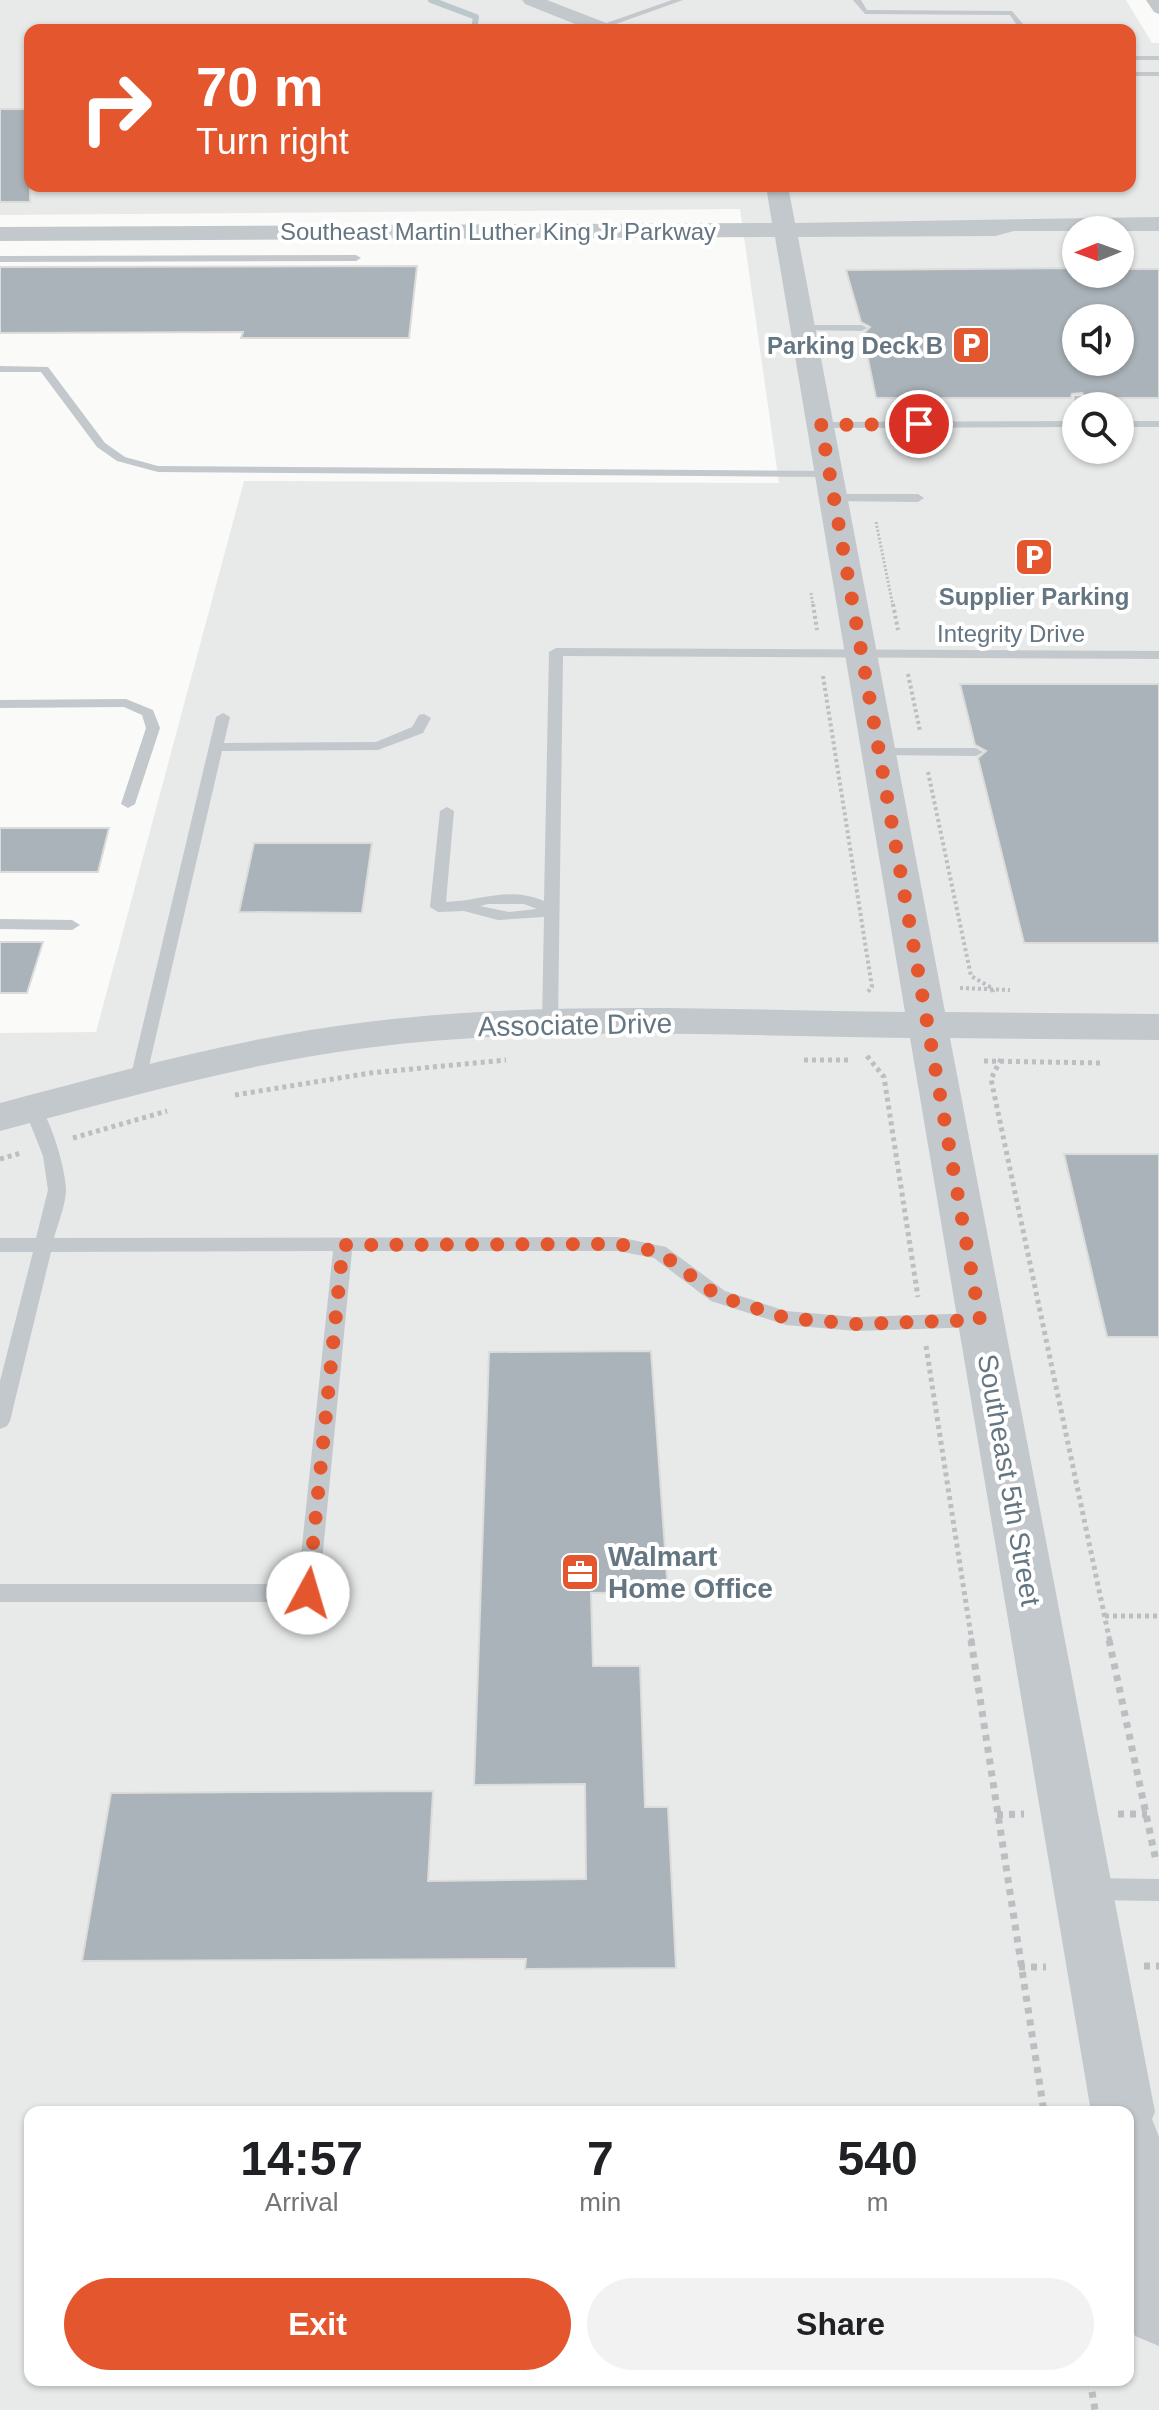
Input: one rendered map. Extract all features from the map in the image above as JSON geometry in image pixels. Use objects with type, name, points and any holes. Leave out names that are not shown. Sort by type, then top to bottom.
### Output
[{"type":"street","points":[[531,0],[593,24]]},
{"type":"street","points":[[1153,0],[1159,9]]},
{"type":"street","name":"Southeast 5th Street","points":[[778,192],[1122,2106]]},
{"type":"street","name":"Southeast Martin Luther King Jr Parkway","points":[[0,234],[995,229],[1013,224],[1159,224]]},
{"type":"street","name":"Southeast Martin Luther King Jr Parkway","points":[[995,229],[1018,236],[1062,236]]},
{"type":"street","points":[[1134,236],[1159,236]]},
{"type":"street","name":"Associate Drive","points":[[16,1112],[199,1064],[364,1035],[443,1027],[550,1023],[1159,1027]]},
{"type":"street","points":[[1134,2172],[1159,2312]]},
{"type":"lane","points":[[614,24],[679,0]]},
{"type":"lane","points":[[857,0],[865,12],[1012,13],[1020,24]]},
{"type":"lane","points":[[1136,58],[1159,58]]},
{"type":"lane","points":[[1136,74],[1159,74]]},
{"type":"lane","points":[[158,258],[167,233]]},
{"type":"lane","points":[[0,259],[356,258]]},
{"type":"lane","points":[[803,328],[862,328]]},
{"type":"lane","points":[[0,369],[44,369],[101,445],[121,459],[158,469],[832,486],[918,498]]},
{"type":"lane","points":[[821,425],[1062,424]]},
{"type":"lane","points":[[1134,424],[1159,424]]},
{"type":"lane","name":"Integrity Drive","points":[[553,910],[556,652],[1159,655]]},
{"type":"lane","points":[[0,704],[126,703],[148,713],[153,728],[128,804]]},
{"type":"lane","points":[[138,1079],[223,717]]},
{"type":"lane","points":[[216,747],[378,746],[418,730],[424,718]]},
{"type":"lane","points":[[880,752],[976,752]]},
{"type":"lane","points":[[447,811],[438,907],[466,906],[486,899],[526,899],[553,910],[550,1023]]},
{"type":"lane","points":[[0,924],[72,925]]},
{"type":"lane","points":[[0,1421],[57,1190],[52,1156],[16,1112]]},
{"type":"lane","points":[[0,1245],[618,1244],[659,1252],[718,1296],[786,1318],[856,1324],[980,1320]]},
{"type":"lane","points":[[0,1593],[308,1593],[343,1245]]},
{"type":"lane","points":[[1084,1889],[1159,1890]]},
{"type":"path","points":[[876,520],[898,632]]},
{"type":"path","points":[[909,676],[971,976],[992,988]]},
{"type":"path","points":[[824,678],[872,987],[860,1002]]},
{"type":"path","points":[[963,988],[1014,990]]},
{"type":"path","points":[[992,988],[993,999]]},
{"type":"path","points":[[865,1045],[868,1059],[884,1077],[916,1287]]},
{"type":"path","points":[[1001,1054],[1000,1063],[991,1079],[1154,1852]]},
{"type":"path","points":[[221,1098],[327,1078],[429,1065],[519,1059]]},
{"type":"path","points":[[796,1059],[882,1060]]},
{"type":"path","points":[[974,1060],[1000,1063],[1115,1063]]},
{"type":"path","points":[[89,1133],[179,1108]]},
{"type":"path","points":[[927,1354],[1019,1967],[1043,2106]]},
{"type":"path","points":[[1105,1616],[1159,1616]]},
{"type":"path","points":[[997,1815],[1029,1814]]},
{"type":"path","points":[[1120,1814],[1147,1814]]},
{"type":"path","points":[[1019,1967],[1051,1966]]},
{"type":"path","points":[[1091,2386],[1095,2410]]},
{"type":"shaded area","name":"Walmart Home Office","points":[[0,0],[1126,0],[1152,43],[1159,43],[1159,2410],[0,2410],[0,1033],[96,1032],[244,481],[779,483],[740,209],[0,215]]},
{"type":"building","points":[[0,109],[24,109],[24,192],[30,192],[30,202],[0,202]]},
{"type":"building","points":[[417,266],[409,338],[241,338],[243,332],[0,333],[0,267]]},
{"type":"building","name":"Parking Deck B","points":[[1062,268],[1062,288],[1134,288],[1134,269],[1159,269],[1159,398],[1134,398],[1134,392],[1062,392],[1062,398],[876,398],[863,334],[870,327],[861,322],[846,270]]},
{"type":"building","points":[[960,684],[1159,684],[1159,943],[1024,943],[978,758],[986,751],[975,745]]},
{"type":"building","points":[[0,828],[109,828],[98,872],[0,872]]},
{"type":"building","points":[[254,843],[372,843],[362,913],[239,912]]},
{"type":"building","points":[[0,942],[43,942],[27,993],[0,993]]},
{"type":"building","points":[[1064,1154],[1159,1154],[1159,1337],[1107,1337]]},
{"type":"building","points":[[651,1351],[668,1592],[591,1593],[593,1666],[640,1666],[645,1807],[668,1807],[676,1968],[525,1969],[526,1959],[82,1961],[111,1793],[433,1791],[428,1881],[586,1879],[585,1784],[474,1785],[489,1352]]},
{"type":"waterway","points":[[431,0],[476,17],[475,24]]},
{"type":"place","name":"Parking Deck B","points":[[971,345]]},
{"type":"place","name":"Supplier Parking","points":[[1034,557]]},
{"type":"place","name":"Walmart Home Office","points":[[580,1572]]},
{"type":"route","points":[[308,1593],[335,1350],[343,1245],[618,1244],[659,1252],[718,1296],[786,1318],[856,1324],[980,1320],[927,1007],[821,425],[919,424]]}]
